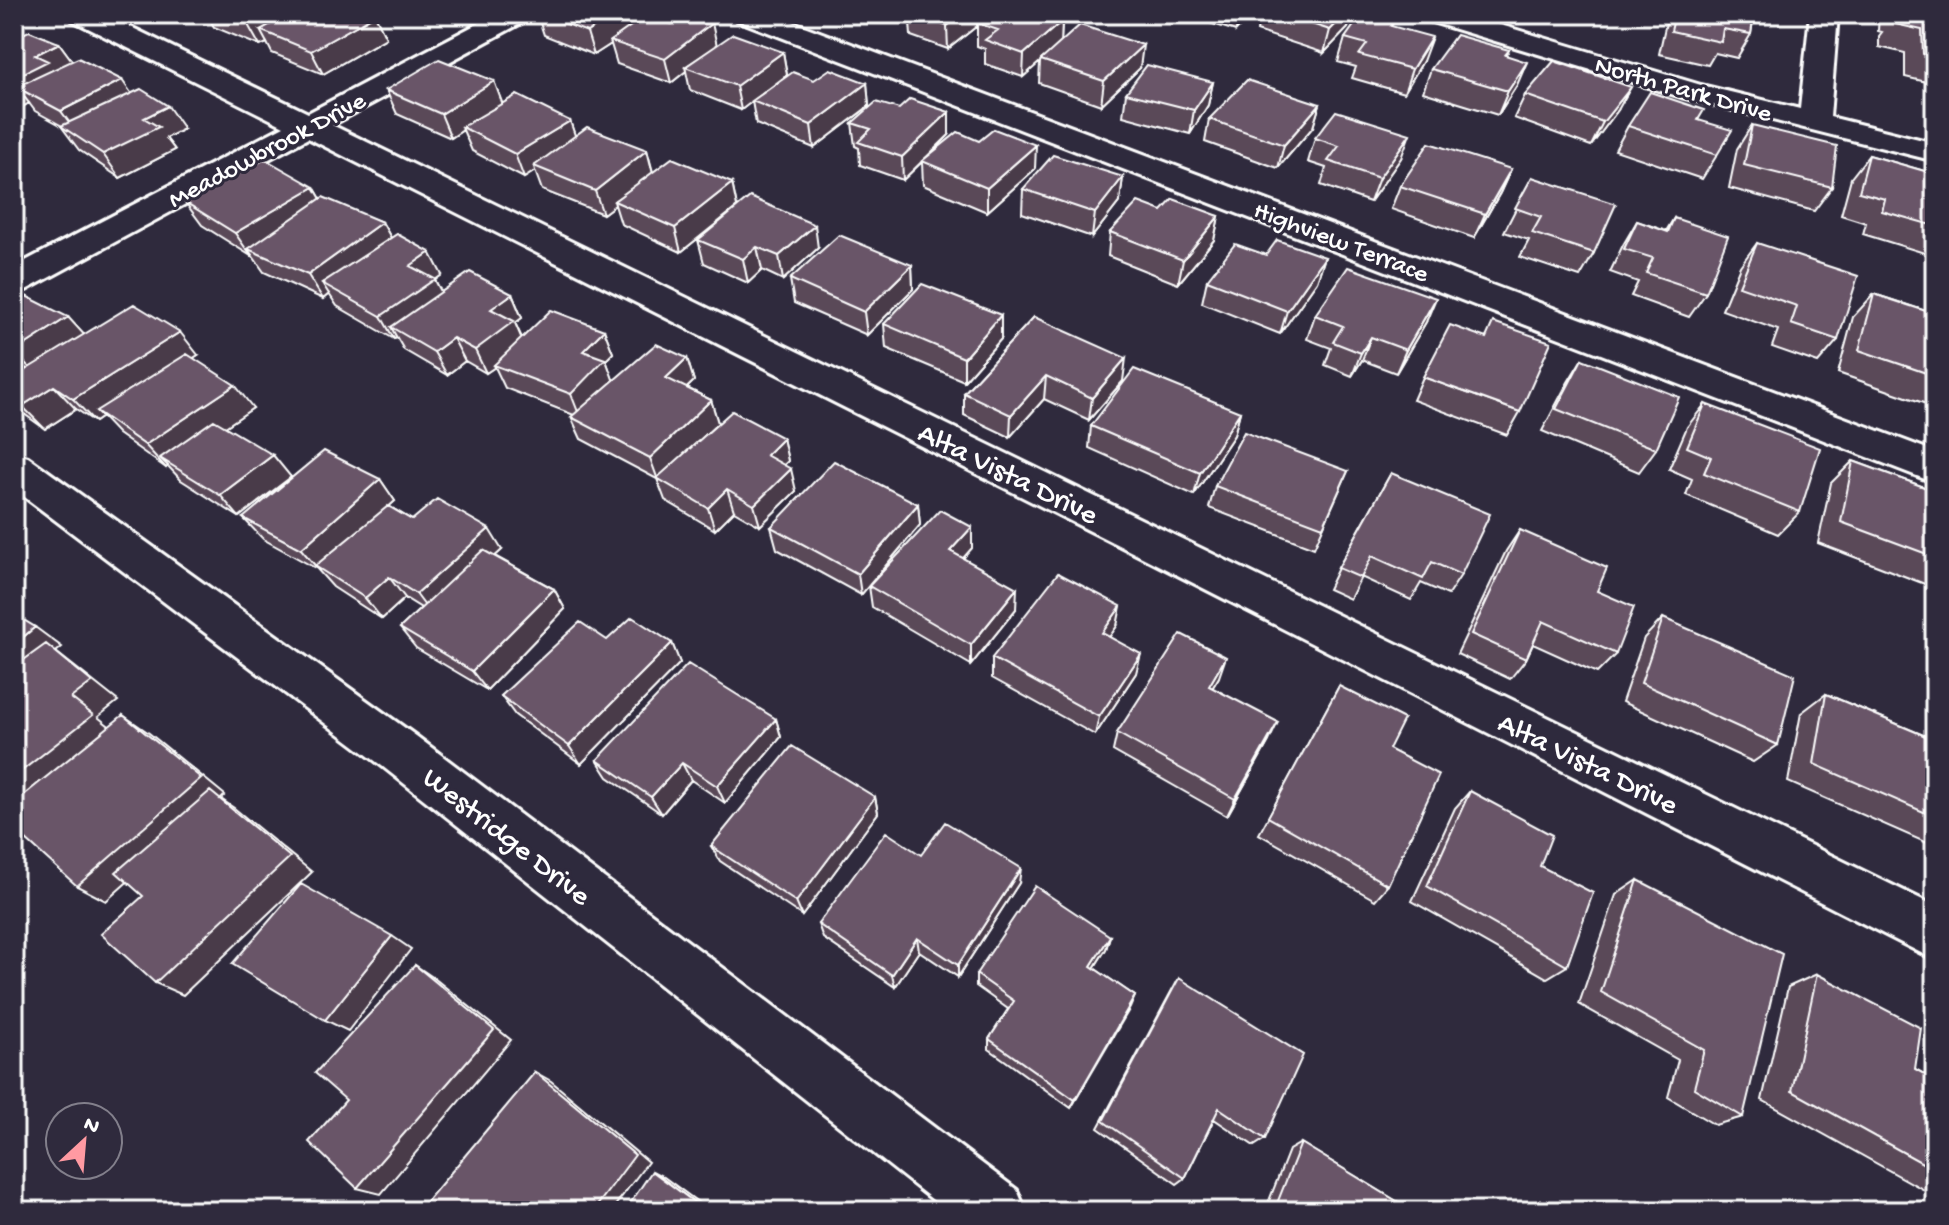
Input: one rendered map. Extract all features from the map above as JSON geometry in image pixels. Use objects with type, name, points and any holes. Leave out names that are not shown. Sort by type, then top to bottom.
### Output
[{"type":"street","name":"Alta Vista Drive","points":[[82,14],[1163,548],[1935,934]]},
{"type":"street","name":"Meadowbrook Drive","points":[[14,282],[517,14]]},
{"type":"street","name":"Highview Terrace","points":[[747,14],[1935,468]]},
{"type":"street","name":"North Park Drive","points":[[1437,14],[1691,91],[1935,152]]},
{"type":"street","points":[[1814,122],[1824,14]]},
{"type":"street","name":"Westridge Drive","points":[[14,468],[399,751],[996,1211]]},
{"type":"building","points":[[225,14],[265,14],[247,23]]},
{"type":"building","points":[[289,14],[375,15],[311,51],[260,30]]},
{"type":"building","points":[[541,14],[616,14],[587,32]]},
{"type":"building","points":[[913,14],[962,14],[947,26]]},
{"type":"building","points":[[988,14],[1044,14],[1062,21],[1024,54],[985,40],[998,30],[977,23]]},
{"type":"building","points":[[1281,14],[1346,14],[1330,30]]},
{"type":"building","points":[[1362,14],[1398,16],[1391,26],[1432,37],[1412,69],[1359,55],[1367,44],[1345,38]]},
{"type":"building","points":[[1675,14],[1754,14],[1751,34],[1723,29],[1721,42],[1671,31]]},
{"type":"building","points":[[1895,14],[1935,21],[1935,56],[1923,54],[1922,30],[1895,24]]},
{"type":"building","points":[[686,15],[712,23],[665,59],[610,41],[645,16],[672,24]]},
{"type":"building","points":[[1080,25],[1143,45],[1104,81],[1041,60]]},
{"type":"building","points":[[29,31],[59,43],[35,55],[48,61],[14,78],[14,38]]},
{"type":"building","points":[[733,34],[783,52],[736,86],[685,67]]},
{"type":"building","points":[[1456,35],[1509,50],[1505,55],[1527,62],[1508,91],[1431,69]]},
{"type":"building","points":[[78,58],[122,80],[61,111],[16,87]]},
{"type":"building","points":[[439,59],[494,81],[441,114],[386,90]]},
{"type":"building","points":[[1554,61],[1631,87],[1603,122],[1525,95]]},
{"type":"building","points":[[1147,65],[1213,82],[1194,110],[1126,93]]},
{"type":"building","points":[[830,69],[867,83],[811,125],[752,101],[793,72],[814,80]]},
{"type":"building","points":[[1247,80],[1320,104],[1284,145],[1209,119]]},
{"type":"building","points":[[141,89],[168,106],[144,118],[159,127],[103,154],[61,126]]},
{"type":"building","points":[[1650,92],[1704,110],[1698,120],[1732,130],[1717,155],[1628,126]]},
{"type":"building","points":[[517,95],[570,121],[515,154],[462,127]]},
{"type":"building","points":[[910,99],[949,112],[902,157],[858,142],[871,129],[852,123],[876,102],[899,109]]},
{"type":"building","points":[[1336,111],[1410,134],[1379,178],[1328,161],[1339,146],[1315,138]]},
{"type":"building","points":[[1752,125],[1837,146],[1832,187],[1744,165]]},
{"type":"building","points":[[587,127],[647,150],[595,191],[534,166]]},
{"type":"building","points":[[994,129],[1036,145],[987,188],[922,161],[958,132],[979,141]]},
{"type":"building","points":[[1429,143],[1511,169],[1485,214],[1400,186]]},
{"type":"building","points":[[1053,155],[1123,177],[1095,213],[1023,189]]},
{"type":"building","points":[[1869,155],[1935,174],[1935,226],[1882,211],[1885,199],[1859,192]]},
{"type":"building","points":[[672,158],[732,183],[675,228],[614,201]]},
{"type":"building","points":[[265,159],[314,187],[235,233],[185,202]]},
{"type":"building","points":[[1532,177],[1616,204],[1594,253],[1532,233],[1541,217],[1515,208]]},
{"type":"building","points":[[323,197],[382,222],[308,275],[248,249]]},
{"type":"building","points":[[750,197],[815,225],[779,256],[757,247],[743,259],[698,240]]},
{"type":"building","points":[[1173,199],[1219,216],[1183,260],[1110,232],[1138,202],[1162,211]]},
{"type":"building","points":[[1674,218],[1728,236],[1706,293],[1646,273],[1653,258],[1624,249],[1637,221],[1668,232]]},
{"type":"building","points":[[397,234],[430,252],[410,266],[435,279],[381,316],[322,283]]},
{"type":"building","points":[[839,235],[912,265],[864,312],[790,279]]},
{"type":"building","points":[[1277,240],[1325,257],[1287,311],[1207,280],[1235,244],[1266,255]]},
{"type":"building","points":[[1757,243],[1858,276],[1838,340],[1791,324],[1797,306],[1739,286]]},
{"type":"building","points":[[1348,267],[1436,298],[1406,350],[1371,337],[1361,353],[1333,342],[1343,326],[1315,315]]},
{"type":"building","points":[[470,272],[512,294],[491,309],[514,321],[475,350],[453,338],[434,352],[391,327]]},
{"type":"building","points":[[922,284],[1001,315],[964,358],[884,324]]},
{"type":"building","points":[[14,290],[68,317],[14,352]]},
{"type":"building","points":[[1874,294],[1935,314],[1935,376],[1859,350]]},
{"type":"building","points":[[134,304],[180,332],[73,399],[54,386],[22,406],[14,400],[14,377]]},
{"type":"building","points":[[551,310],[604,330],[583,351],[605,359],[571,394],[494,365]]},
{"type":"building","points":[[1034,317],[1126,358],[1092,398],[1046,376],[1011,415],[964,393]]},
{"type":"building","points":[[1493,322],[1551,342],[1520,412],[1423,377],[1450,325],[1486,338]]},
{"type":"building","points":[[656,344],[687,358],[666,378],[711,400],[650,458],[571,417]]},
{"type":"building","points":[[187,354],[235,385],[145,445],[96,411]]},
{"type":"building","points":[[1582,359],[1679,397],[1656,449],[1556,409]]},
{"type":"building","points":[[1134,369],[1240,412],[1200,473],[1091,426]]},
{"type":"building","points":[[1705,404],[1820,448],[1800,512],[1704,473],[1711,457],[1687,447]]},
{"type":"building","points":[[732,411],[783,438],[766,455],[791,469],[754,505],[727,489],[708,508],[657,478]]},
{"type":"building","points":[[214,420],[273,455],[220,495],[160,458]]},
{"type":"building","points":[[1244,432],[1348,471],[1323,527],[1215,486]]},
{"type":"building","points":[[324,451],[380,479],[301,549],[243,518]]},
{"type":"building","points":[[834,461],[918,504],[858,574],[771,527]]},
{"type":"building","points":[[1853,461],[1935,491],[1935,557],[1841,522]]},
{"type":"building","points":[[1391,473],[1490,514],[1461,575],[1432,562],[1423,579],[1372,556],[1361,578],[1338,568]]},
{"type":"building","points":[[437,499],[489,529],[416,594],[389,577],[365,598],[315,566],[388,506],[412,520]]},
{"type":"building","points":[[940,510],[972,527],[950,551],[1017,588],[971,645],[869,586]]},
{"type":"building","points":[[1520,530],[1607,568],[1597,591],[1634,607],[1616,654],[1543,621],[1526,659],[1471,634]]},
{"type":"building","points":[[483,550],[554,589],[472,671],[400,628]]},
{"type":"building","points":[[1058,573],[1121,606],[1102,633],[1141,654],[1099,717],[992,658]]},
{"type":"building","points":[[14,614],[35,627],[14,645]]},
{"type":"building","points":[[632,617],[672,643],[569,746],[501,696],[580,622],[607,640]]},
{"type":"building","points":[[1663,618],[1795,675],[1778,745],[1641,683]]},
{"type":"building","points":[[1181,634],[1226,657],[1209,686],[1278,722],[1235,799],[1117,733]]},
{"type":"building","points":[[46,644],[92,682],[71,698],[93,715],[14,777],[14,667]]},
{"type":"building","points":[[688,664],[776,719],[717,786],[682,763],[651,797],[597,760]]},
{"type":"building","points":[[1339,686],[1404,719],[1389,749],[1439,775],[1388,885],[1268,817]]},
{"type":"building","points":[[1826,694],[1935,740],[1935,817],[1814,764]]},
{"type":"building","points":[[123,715],[201,778],[77,886],[14,829],[14,803]]},
{"type":"building","points":[[792,746],[875,797],[796,902],[711,846]]},
{"type":"building","points":[[210,791],[290,857],[155,983],[101,934],[143,896],[116,872]]},
{"type":"building","points":[[1470,791],[1552,835],[1540,866],[1593,893],[1567,966],[1427,886]]},
{"type":"building","points":[[945,822],[1021,868],[958,965],[917,938],[892,975],[818,924],[886,832],[921,855]]},
{"type":"building","points":[[1638,880],[1782,954],[1743,1117],[1694,1088],[1704,1050],[1601,992]]},
{"type":"building","points":[[301,884],[392,936],[325,1020],[232,964]]},
{"type":"building","points":[[1035,886],[1110,936],[1091,966],[1135,996],[1075,1100],[989,1039],[1014,1001],[976,974]]},
{"type":"building","points":[[415,965],[494,1030],[357,1188],[309,1142],[346,1100],[315,1073]]},
{"type":"building","points":[[1817,974],[1921,1028],[1915,1069],[1935,1080],[1935,1170],[1792,1091]]},
{"type":"building","points":[[1179,978],[1303,1055],[1265,1139],[1219,1108],[1185,1178],[1103,1121]]},
{"type":"building","points":[[535,1072],[635,1155],[593,1211],[426,1211],[422,1207]]},
{"type":"building","points":[[1301,1143],[1413,1211],[1274,1211]]},
{"type":"building","points":[[652,1171],[706,1211],[625,1211]]}]
